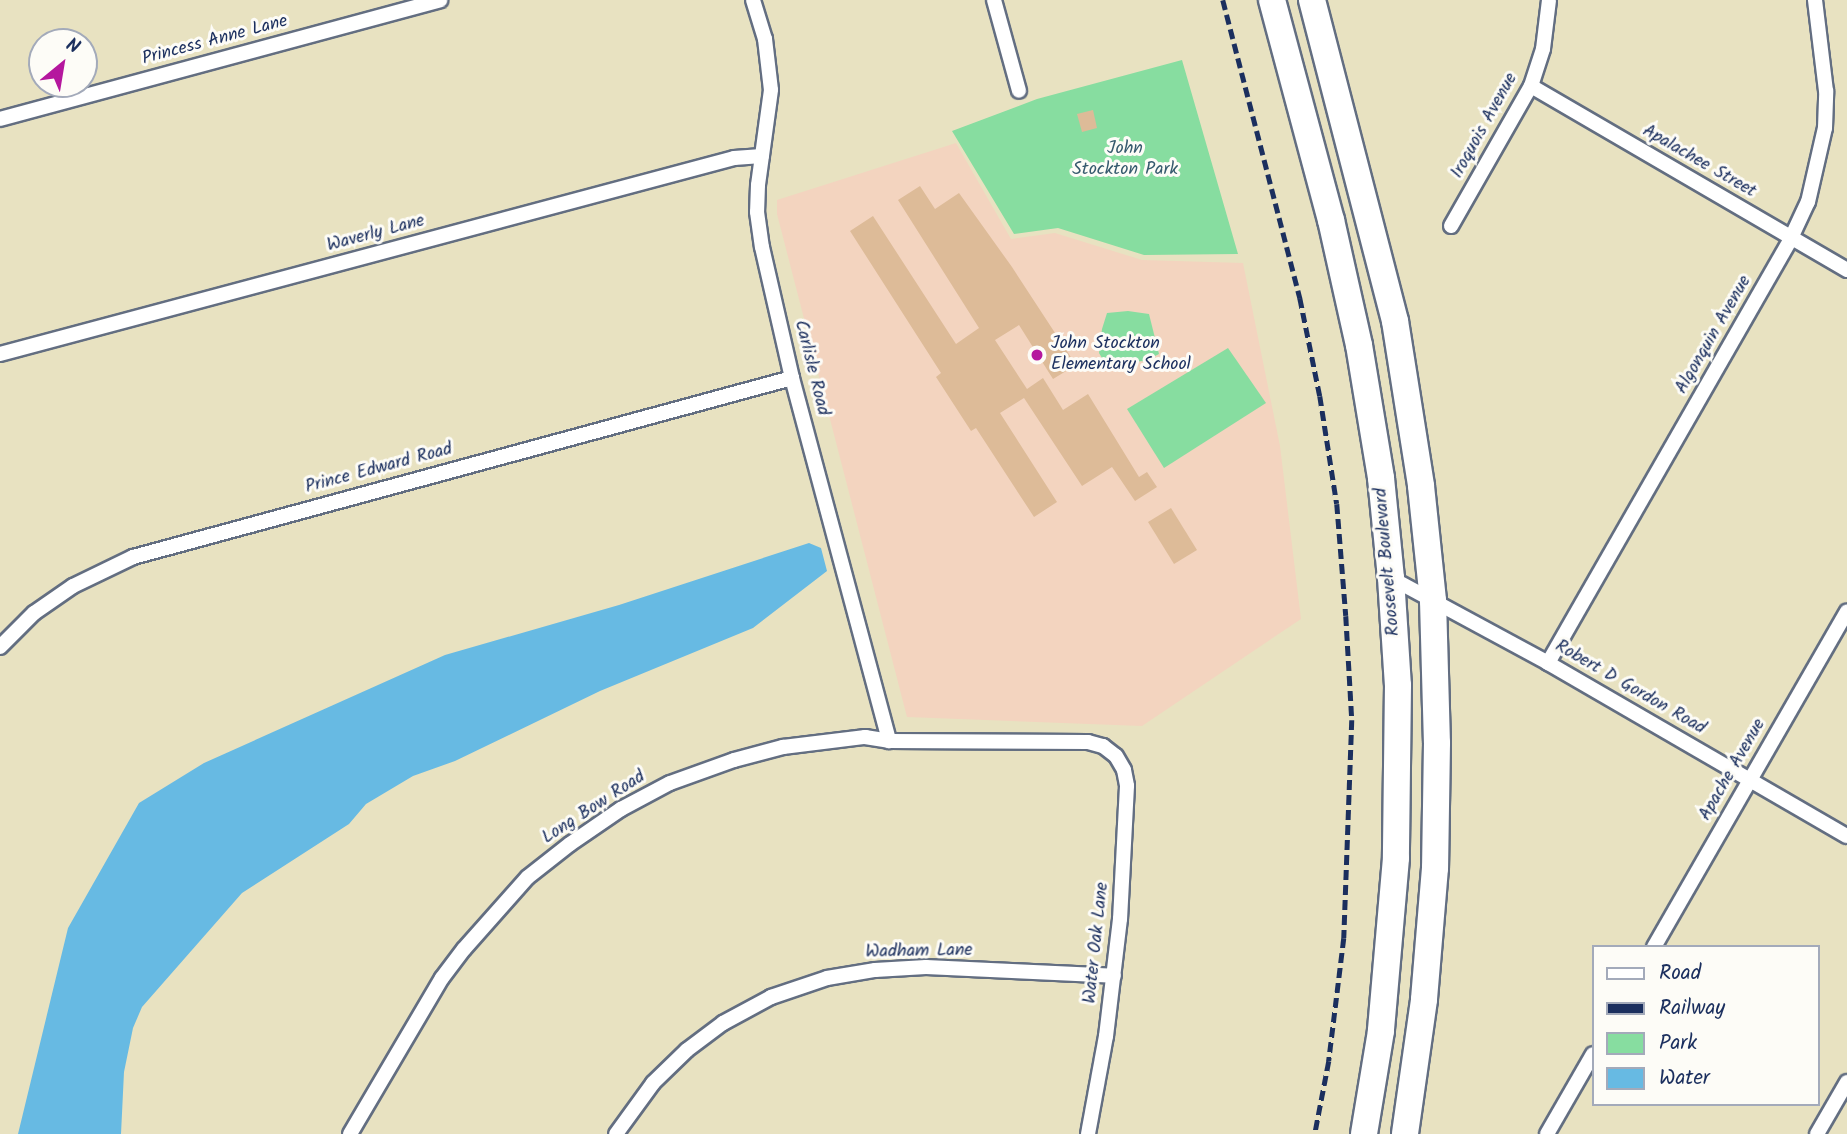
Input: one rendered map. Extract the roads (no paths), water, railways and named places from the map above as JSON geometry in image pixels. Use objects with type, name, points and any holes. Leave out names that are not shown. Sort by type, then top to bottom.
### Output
[{"type":"highway","name":"Roosevelt Boulevard","points":[[1272,0],[1331,220],[1359,345],[1381,478],[1391,578],[1398,685],[1396,858],[1381,1031],[1364,1134]]},
{"type":"highway","points":[[1312,0],[1395,321],[1421,486],[1433,600],[1437,743],[1435,868],[1424,1000],[1405,1134]]},
{"type":"street","name":"Princess Anne Lane","points":[[0,119],[440,0]]},
{"type":"street","name":"Carlisle Road","points":[[753,0],[765,39],[771,90],[757,212],[792,378],[889,741]]},
{"type":"street","points":[[994,0],[1019,91]]},
{"type":"street","name":"Iroquois Avenue","points":[[1451,226],[1531,86],[1543,49],[1549,0]]},
{"type":"street","name":"Algonquin Avenue","points":[[1548,663],[1791,238],[1808,202],[1825,128],[1826,91],[1815,0]]},
{"type":"street","name":"Apalachee Street","points":[[1531,86],[1847,270]]},
{"type":"street","name":"Waverly Lane","points":[[0,354],[734,158],[762,156]]},
{"type":"street","name":"Prince Edward Road","points":[[0,647],[34,613],[72,586],[133,557],[792,378]]},
{"type":"street","name":"Robert D Gordon Road","points":[[1391,578],[1548,663],[1847,836]]},
{"type":"street","name":"Apache Avenue","points":[[1655,945],[1847,612]]},
{"type":"street","name":"Long Bow Road","points":[[352,1130],[442,978],[528,877],[621,809],[670,783],[734,760],[796,746],[865,737],[889,741],[1088,742],[1103,746],[1116,756]]},
{"type":"street","name":"Water Oak Lane","points":[[1088,1134],[1114,976],[1127,786],[1116,756]]},
{"type":"street","name":"Wadham Lane","points":[[616,1134],[653,1083],[687,1050],[723,1023],[771,997],[827,978],[875,970],[926,967],[1114,976]]},
{"type":"street","points":[[1547,1134],[1591,1057]]},
{"type":"street","points":[[1817,1134],[1847,1082]]},
{"type":"street","points":[[352,1130],[368,1134]]},
{"type":"water","points":[[809,543],[821,548],[827,571],[753,628],[600,691],[455,761],[413,776],[366,804],[349,824],[242,893],[142,1007],[133,1028],[124,1072],[121,1134],[18,1134],[68,928],[139,803],[204,763],[445,655],[619,605]]},
{"type":"railway","points":[[1223,0],[1300,298],[1320,396],[1337,504],[1352,720],[1344,938],[1329,1061],[1315,1134]]},
{"type":"place","name":"John Stockton Elementary School","points":[[1037,355]]},
{"type":"park label","name":"John Stockton Park","points":[[1125,160]]}]
